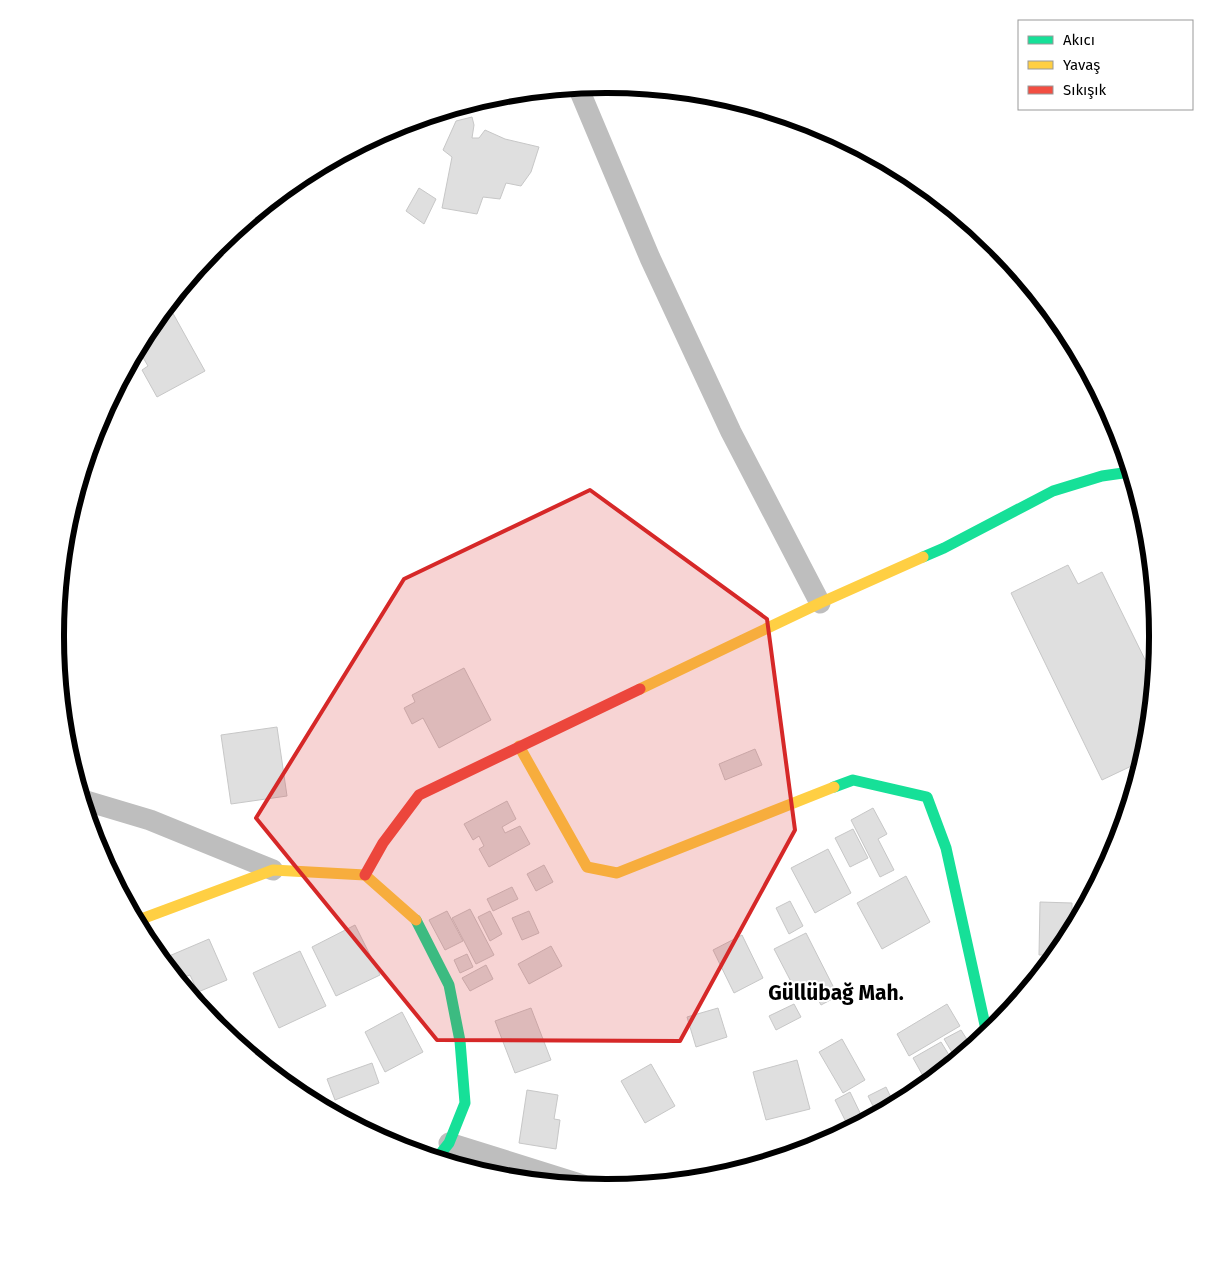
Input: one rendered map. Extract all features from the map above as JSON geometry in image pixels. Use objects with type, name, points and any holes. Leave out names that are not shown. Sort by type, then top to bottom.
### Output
[{"type":"street","points":[[581,94],[650,258],[731,432],[820,603]]},
{"type":"street","points":[[365,875],[384,843],[419,795],[820,603],[944,548],[1053,491],[1102,476],[1124,473]]},
{"type":"street","points":[[519,746],[587,867],[617,873],[854,780],[927,797],[946,848],[985,1025]]},
{"type":"street","points":[[90,802],[150,820],[273,870],[365,875],[416,920],[449,985],[460,1041],[465,1103],[443,1151],[539,1174]]},
{"type":"street","points":[[143,918],[273,870]]},
{"type":"highlighted area","points":[[590,490],[767,619],[795,830],[680,1041],[437,1040],[256,818],[404,579]]},
{"type":"building","points":[[472,117],[474,125],[472,138],[479,138],[485,130],[505,139],[539,147],[531,172],[521,186],[506,183],[500,199],[483,197],[477,214],[442,208],[452,157],[443,150],[456,121]]},
{"type":"building","points":[[419,188],[436,199],[424,224],[406,211]]},
{"type":"building","points":[[172,311],[205,371],[157,397],[142,370],[148,366],[142,355]]},
{"type":"building","points":[[1068,565],[1078,584],[1102,572],[1148,666],[1145,707],[1134,765],[1102,780],[1011,593]]},
{"type":"building","points":[[464,668],[491,720],[439,748],[423,718],[412,724],[404,708],[415,702],[412,695]]},
{"type":"building","points":[[277,727],[287,796],[231,804],[221,735]]},
{"type":"building","points":[[755,749],[762,765],[725,780],[719,764]]},
{"type":"building","points":[[507,801],[516,819],[502,827],[505,833],[520,826],[530,844],[489,867],[479,849],[484,846],[479,836],[473,840],[464,824]]},
{"type":"building","points":[[873,808],[887,834],[878,839],[894,870],[880,877],[851,820]]},
{"type":"building","points":[[853,829],[868,858],[850,867],[835,838]]},
{"type":"building","points":[[828,849],[851,893],[815,913],[791,868]]},
{"type":"building","points":[[544,865],[553,882],[536,891],[527,874]]},
{"type":"building","points":[[906,876],[930,922],[882,949],[857,903]]},
{"type":"building","points":[[512,887],[518,899],[493,911],[487,899]]},
{"type":"building","points":[[790,901],[803,926],[789,934],[776,908]]},
{"type":"building","points":[[1040,902],[1072,903],[1072,915],[1058,938],[1045,955],[1039,955]]},
{"type":"building","points":[[470,909],[494,955],[476,964],[452,918]]},
{"type":"building","points":[[447,911],[463,941],[445,950],[429,920]]},
{"type":"building","points":[[490,911],[502,934],[490,941],[478,917]]},
{"type":"building","points":[[529,911],[539,933],[522,940],[512,918]]},
{"type":"building","points":[[355,925],[380,975],[336,996],[312,947]]},
{"type":"building","points":[[806,933],[838,996],[821,1005],[813,990],[799,997],[774,949]]},
{"type":"building","points":[[742,935],[763,978],[734,993],[713,950]]},
{"type":"building","points":[[209,939],[227,980],[198,992],[190,975],[185,977],[169,956]]},
{"type":"building","points":[[551,946],[562,966],[529,984],[518,964]]},
{"type":"building","points":[[300,951],[326,1006],[279,1028],[253,973]]},
{"type":"building","points":[[467,954],[473,967],[460,973],[454,960]]},
{"type":"building","points":[[486,965],[493,979],[470,991],[462,978]]},
{"type":"building","points":[[794,1004],[801,1017],[776,1030],[769,1016]]},
{"type":"building","points":[[947,1004],[960,1026],[909,1056],[897,1034]]},
{"type":"building","points":[[531,1008],[551,1060],[515,1073],[495,1021]]},
{"type":"building","points":[[718,1008],[727,1037],[696,1047],[687,1017]]},
{"type":"building","points":[[402,1012],[423,1052],[385,1072],[365,1032]]},
{"type":"building","points":[[961,1030],[968,1041],[953,1054],[944,1039]]},
{"type":"building","points":[[842,1039],[865,1080],[843,1093],[819,1052]]},
{"type":"building","points":[[941,1042],[949,1055],[943,1058],[945,1061],[923,1076],[913,1058]]},
{"type":"building","points":[[797,1060],[810,1109],[766,1120],[753,1072]]},
{"type":"building","points":[[372,1063],[379,1083],[335,1100],[327,1079]]},
{"type":"building","points":[[651,1064],[675,1106],[645,1123],[621,1081]]},
{"type":"building","points":[[886,1087],[891,1098],[874,1108],[868,1096]]},
{"type":"building","points":[[527,1090],[558,1095],[554,1119],[560,1120],[556,1149],[519,1143]]},
{"type":"building","points":[[850,1092],[861,1115],[847,1123],[835,1100]]},
{"type":"traffic: fast","points":[[923,557],[1053,491],[1102,476],[1124,473]]},
{"type":"traffic: fast","points":[[834,787],[853,780],[927,797],[946,848],[985,1025]]},
{"type":"traffic: fast","points":[[416,920],[449,985],[460,1041],[465,1103],[449,1143],[441,1153]]},
{"type":"traffic: slow","points":[[640,689],[820,603],[923,557]]},
{"type":"traffic: slow","points":[[519,746],[587,867],[617,873],[834,787]]},
{"type":"traffic: slow","points":[[143,918],[273,870],[365,875],[416,920]]},
{"type":"traffic: jam","points":[[365,875],[383,843],[419,795],[640,689]]},
{"type":"district","name":"Güllübağ Mah.","points":[[836,993]]}]
